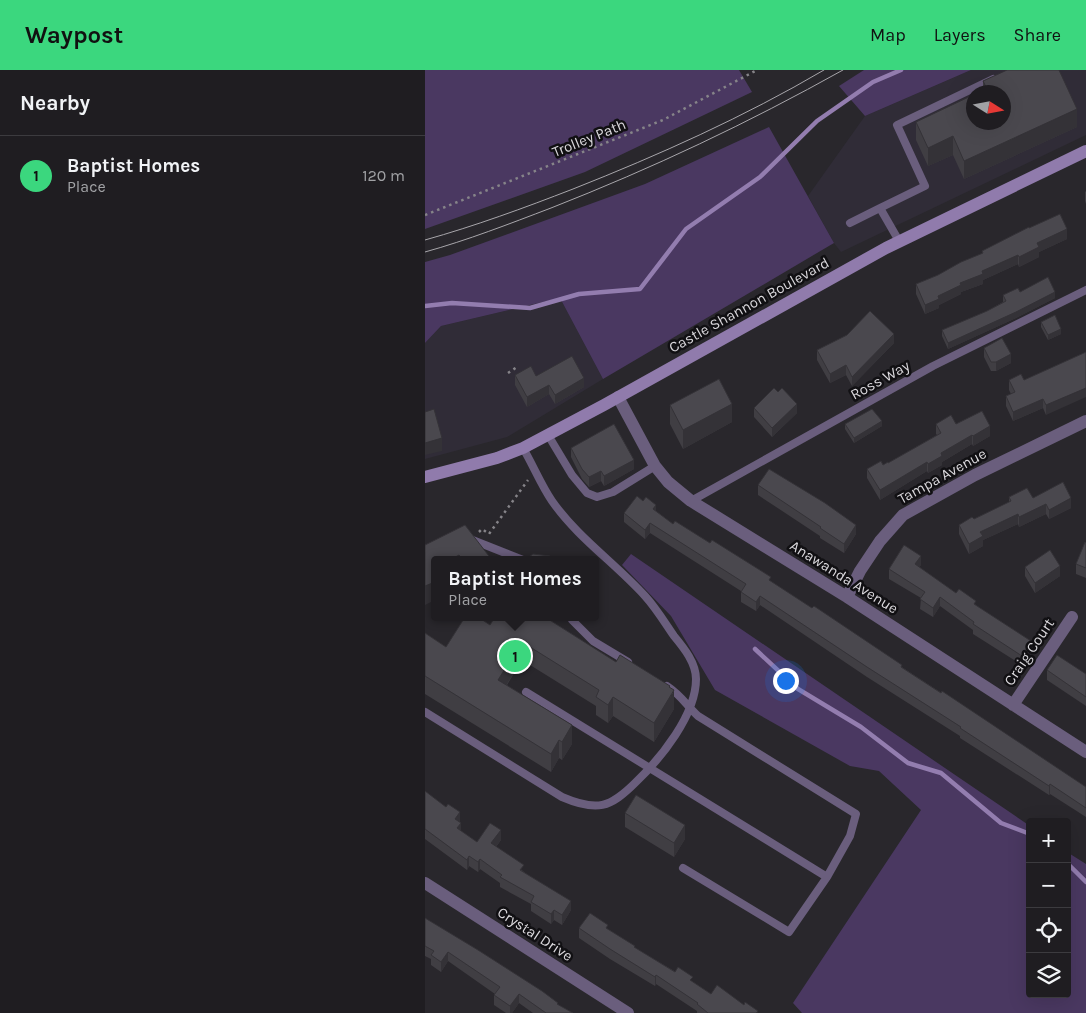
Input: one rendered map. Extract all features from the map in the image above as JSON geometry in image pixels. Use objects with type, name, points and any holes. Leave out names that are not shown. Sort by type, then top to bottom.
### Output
[{"type":"street","name":"Castle Shannon Boulevard","points":[[425,477],[497,458],[523,448],[899,241],[1086,151]]},
{"type":"street","name":"Anawanda Avenue","points":[[618,397],[655,466],[668,482],[691,501],[847,597],[1086,752]]},
{"type":"street","name":"Tampa Avenue","points":[[847,597],[860,571],[880,541],[903,514],[975,475],[1086,421]]},
{"type":"street","name":"Craig Court","points":[[1013,705],[1072,617]]},
{"type":"street","name":"Crystal Drive","points":[[425,882],[628,1013]]},
{"type":"lane","points":[[850,223],[925,186],[897,125],[1004,74]]},
{"type":"lane","points":[[880,208],[899,241]]},
{"type":"lane","name":"Ross Way","points":[[691,501],[933,366],[1086,290]]},
{"type":"lane","points":[[548,435],[572,475],[587,493],[597,496],[613,492],[655,466]]},
{"type":"lane","points":[[425,712],[562,797],[585,806],[610,804],[622,796],[651,768],[680,727],[690,708],[695,693],[696,678],[694,668],[687,653],[645,596],[583,538],[552,501],[523,448]]},
{"type":"lane","points":[[464,538],[513,556]]},
{"type":"lane","points":[[573,621],[593,640],[633,665]]},
{"type":"lane","points":[[656,679],[679,694],[698,716],[856,814],[850,836],[827,877],[789,932],[683,868]]},
{"type":"lane","points":[[526,692],[827,877]]},
{"type":"path","name":"Trolley Path","points":[[425,215],[663,120],[757,70]]},
{"type":"path","points":[[508,373],[517,367]]},
{"type":"path","points":[[473,540],[482,529],[489,534],[528,480],[524,474]]},
{"type":"shaded area","points":[[425,70],[739,70],[752,92],[585,172],[425,229]]},
{"type":"shaded area","points":[[864,70],[971,70],[865,116],[839,86]]},
{"type":"shaded area","points":[[971,70],[1086,70],[1086,135],[841,252],[808,196],[865,116]]},
{"type":"shaded area","points":[[769,127],[834,243],[603,379],[560,298],[441,326],[425,343],[425,262],[450,255],[645,184]]},
{"type":"shaded area","points":[[560,298],[603,379],[507,437],[425,459],[425,343],[441,326]]},
{"type":"shaded area","points":[[631,554],[1026,823],[1026,998],[1071,998],[1071,855],[1086,864],[1086,1013],[802,1013],[793,1003],[921,810],[879,771],[850,766],[715,690],[671,616],[622,565]]},
{"type":"building","points":[[1007,70],[1059,70],[1077,109],[964,161],[953,136],[928,148],[916,122],[966,98],[966,130],[1011,130],[1011,85],[985,85],[983,81]]},
{"type":"building","points":[[1060,214],[1067,229],[1037,243],[1039,247],[1019,257],[1018,255],[982,271],[983,274],[960,283],[961,285],[938,296],[939,299],[925,305],[916,284],[983,253],[982,251],[1029,227]]},
{"type":"building","points":[[1048,277],[1055,292],[948,343],[942,330],[1006,301],[1003,295],[1018,288],[1020,292]]},
{"type":"building","points":[[870,311],[894,334],[852,377],[846,365],[830,374],[817,350],[847,335]]},
{"type":"building","points":[[1055,315],[1061,329],[1048,335],[1041,322]]},
{"type":"building","points":[[1002,338],[1011,354],[996,362],[991,362],[984,348]]},
{"type":"building","points":[[1086,352],[1086,388],[1046,405],[1043,399],[1013,412],[1006,396],[1015,392],[1009,380],[1021,374],[1024,380]]},
{"type":"building","points":[[572,356],[584,378],[555,395],[549,385],[527,397],[515,375],[531,366],[536,376]]},
{"type":"building","points":[[719,379],[732,404],[683,430],[670,405]]},
{"type":"building","points":[[774,388],[778,392],[782,388],[797,404],[772,428],[754,408]]},
{"type":"building","points":[[434,409],[442,438],[425,443],[425,412]]},
{"type":"building","points":[[872,409],[882,421],[854,438],[845,424]]},
{"type":"building","points":[[982,411],[990,426],[941,453],[942,456],[928,464],[927,462],[880,490],[867,469],[881,461],[883,465],[888,463],[941,433],[936,424],[951,415],[956,424]]},
{"type":"building","points":[[614,424],[634,460],[604,476],[601,471],[589,477],[582,469],[571,448]]},
{"type":"building","points":[[769,469],[825,503],[856,525],[844,544],[758,485]]},
{"type":"building","points":[[1063,482],[1071,498],[1049,510],[1046,504],[1019,517],[1018,514],[980,532],[983,536],[969,544],[959,525],[972,517],[974,519],[1011,501],[1009,497],[1027,488],[1033,498]]},
{"type":"building","points":[[637,496],[643,501],[646,497],[656,505],[653,509],[673,524],[675,521],[710,543],[712,540],[771,577],[769,580],[812,608],[814,606],[902,665],[901,667],[941,693],[942,691],[1086,787],[1086,808],[1050,784],[1049,786],[760,596],[756,602],[741,592],[746,584],[650,523],[645,530],[624,513]]},
{"type":"building","points":[[465,525],[489,556],[431,556],[431,584],[425,586],[425,545]]},
{"type":"building","points":[[1086,543],[1086,568],[1076,564]]},
{"type":"building","points":[[904,545],[921,556],[915,564],[956,593],[959,589],[976,601],[974,604],[1031,641],[1022,656],[973,624],[974,622],[940,597],[933,608],[920,599],[925,592],[889,569]]},
{"type":"building","points":[[1050,550],[1060,566],[1035,583],[1025,567]]},
{"type":"building","points":[[533,554],[550,556],[530,556]]},
{"type":"building","points":[[462,621],[484,621],[490,625],[492,621],[551,621],[616,662],[620,655],[674,690],[654,723],[613,697],[608,705],[596,697],[599,690],[522,642],[498,680],[572,725],[562,742],[559,740],[551,754],[425,676],[425,633],[446,647]]},
{"type":"building","points":[[1057,655],[1086,674],[1086,697],[1047,670]]},
{"type":"building","points":[[425,791],[446,807],[448,804],[460,812],[455,819],[461,823],[457,828],[477,842],[490,823],[501,830],[491,843],[524,865],[520,870],[571,901],[562,915],[554,910],[551,914],[531,902],[534,896],[500,877],[502,875],[480,859],[478,862],[469,856],[467,860],[425,829]]},
{"type":"building","points":[[636,795],[685,825],[674,843],[625,813]]},
{"type":"building","points":[[590,913],[608,925],[606,928],[634,947],[675,972],[678,967],[693,977],[690,980],[711,994],[717,985],[744,1005],[745,1002],[758,1011],[756,1013],[708,1013],[698,1003],[656,975],[655,977],[579,928]]},
{"type":"building","points":[[425,918],[542,991],[557,1004],[573,1013],[546,1013],[519,994],[510,1006],[494,995],[500,987],[448,952],[441,962],[431,955],[434,951],[425,946]]},
{"type":"waterway","points":[[425,306],[452,303],[530,308],[579,294],[640,289],[686,229],[760,177],[817,121],[873,82],[901,70]]},
{"type":"waterway","points":[[755,649],[798,689],[861,727],[908,763],[941,773],[1001,823],[1026,832]]},
{"type":"waterway","points":[[1071,867],[1086,882]]},
{"type":"tram line","points":[[425,240],[518,210],[637,163],[763,104],[824,70]]},
{"type":"tram line","points":[[425,252],[504,226],[663,161],[772,108],[843,70]]},
{"type":"place","name":"Baptist Homes","points":[[515,656]]}]
